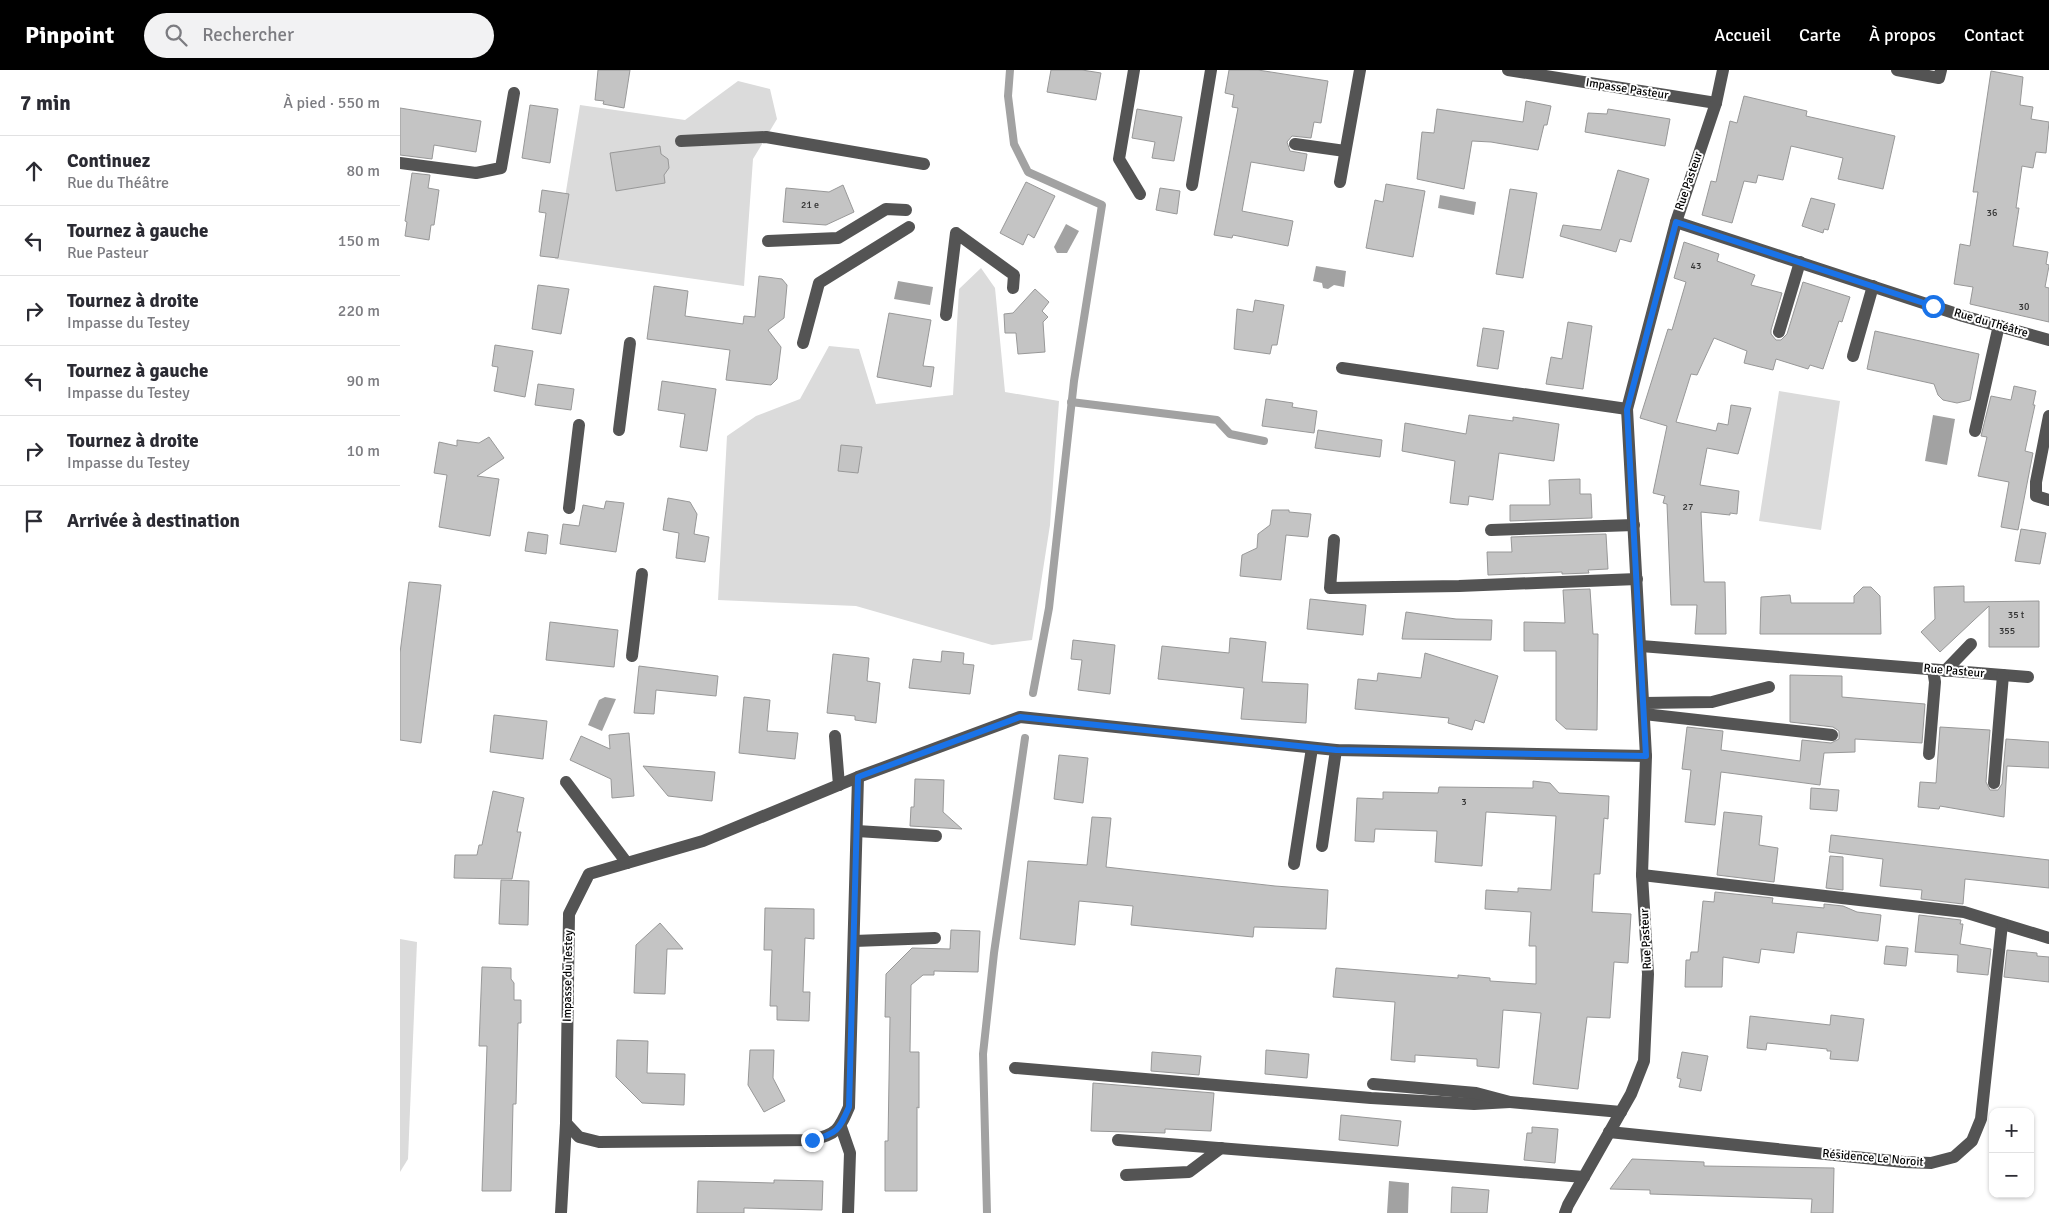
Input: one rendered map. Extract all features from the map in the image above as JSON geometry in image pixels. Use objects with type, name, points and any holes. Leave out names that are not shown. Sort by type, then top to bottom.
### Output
[{"type":"street","points":[[1134,70],[1119,159],[1140,194]]},
{"type":"street","points":[[1192,185],[1211,70]]},
{"type":"street","points":[[1340,182],[1360,70]]},
{"type":"street","name":"Impasse Pasteur","points":[[1508,70],[1716,103]]},
{"type":"street","name":"Rue Pasteur","points":[[1565,1213],[1631,1094],[1644,1061],[1648,974],[1642,875],[1646,756],[1627,410],[1676,222],[1716,103],[1723,70]]},
{"type":"street","points":[[1897,70],[1939,78],[1941,70]]},
{"type":"street","points":[[400,163],[476,173],[501,168],[514,93]]},
{"type":"street","points":[[681,141],[766,137],[924,164]]},
{"type":"street","points":[[1295,144],[1346,151]]},
{"type":"street","points":[[768,242],[838,238],[886,209],[906,210]]},
{"type":"street","name":"Rue du Théâtre","points":[[1676,222],[1999,326],[2049,340]]},
{"type":"street","points":[[803,343],[819,283],[909,227]]},
{"type":"street","points":[[946,315],[956,233],[1014,275],[1013,288]]},
{"type":"street","points":[[1779,332],[1800,262]]},
{"type":"street","points":[[1853,356],[1873,286]]},
{"type":"street","points":[[1975,430],[1999,326]]},
{"type":"street","points":[[619,430],[630,343]]},
{"type":"street","points":[[1342,368],[1627,410]]},
{"type":"street","points":[[2049,416],[2036,482],[2036,496],[2049,500]]},
{"type":"street","points":[[569,508],[579,425]]},
{"type":"street","points":[[1491,530],[1634,525]]},
{"type":"street","points":[[1334,540],[1330,588],[1459,586],[1637,579]]},
{"type":"street","points":[[632,656],[642,574]]},
{"type":"street","points":[[1929,754],[1935,682],[1939,670],[1971,644]]},
{"type":"street","name":"Rue Pasteur","points":[[1641,646],[2028,677]]},
{"type":"street","points":[[1994,783],[2003,675]]},
{"type":"street","points":[[1644,708],[1712,702],[1769,687]]},
{"type":"street","points":[[1644,708],[1832,735]]},
{"type":"street","name":"Impasse du Testey","points":[[561,1213],[566,1123],[569,914],[589,874],[702,841],[858,777],[1020,717],[1336,750],[1646,756]]},
{"type":"street","points":[[835,736],[839,785]]},
{"type":"street","points":[[1294,864],[1312,748]]},
{"type":"street","points":[[1322,846],[1336,750]]},
{"type":"street","points":[[566,1123],[579,1137],[599,1142],[812,1140],[828,1136],[841,1127],[849,1107],[858,777]]},
{"type":"street","points":[[566,782],[627,863]]},
{"type":"street","points":[[857,831],[936,836]]},
{"type":"street","points":[[1642,875],[1964,912],[2049,938]]},
{"type":"street","name":"Résidence Le Noroit","points":[[1609,1132],[1904,1162],[1931,1163],[1954,1156],[1972,1141],[1981,1119],[2002,924]]},
{"type":"street","points":[[854,941],[935,938]]},
{"type":"street","points":[[1014,1068],[1371,1098],[1474,1104],[1510,1102],[1620,1112]]},
{"type":"street","points":[[1373,1084],[1476,1093],[1510,1102]]},
{"type":"street","points":[[841,1127],[850,1153],[848,1213]]},
{"type":"street","points":[[1118,1140],[1584,1177]]},
{"type":"street","points":[[1126,1175],[1189,1172],[1221,1148]]},
{"type":"shaded area","points":[[738,81],[770,89],[777,119],[753,159],[744,286],[555,259],[580,105],[685,120]]},
{"type":"shaded area","points":[[1440,195],[1476,202],[1474,215],[1438,208]]},
{"type":"shaded area","points":[[1066,224],[1079,231],[1067,253],[1057,253],[1054,247]]},
{"type":"shaded area","points":[[1316,266],[1346,271],[1344,287],[1334,285],[1328,289],[1323,288],[1322,283],[1313,281]]},
{"type":"shaded area","points":[[981,268],[995,288],[1005,392],[1059,401],[1050,525],[1032,640],[992,645],[856,606],[718,600],[727,436],[756,416],[800,399],[829,346],[859,349],[876,404],[953,395],[959,289]]},
{"type":"shaded area","points":[[898,281],[933,287],[930,305],[894,299]]},
{"type":"shaded area","points":[[1779,391],[1840,401],[1821,530],[1759,521]]},
{"type":"shaded area","points":[[1933,415],[1955,419],[1947,465],[1925,461]]},
{"type":"shaded area","points":[[605,697],[616,699],[602,731],[588,725],[599,700]]},
{"type":"shaded area","points":[[400,939],[417,942],[408,1159],[400,1172]]},
{"type":"shaded area","points":[[1389,1181],[1409,1183],[1408,1213],[1387,1213]]},
{"type":"building","points":[[598,70],[630,70],[624,108],[603,104],[604,101],[595,100]]},
{"type":"building","points":[[1051,70],[1082,70],[1101,73],[1096,100],[1047,92]]},
{"type":"building","points":[[1229,70],[1258,70],[1328,81],[1321,123],[1314,122],[1311,138],[1292,136],[1287,142],[1290,151],[1307,154],[1304,171],[1251,162],[1242,211],[1293,221],[1288,246],[1233,235],[1232,238],[1214,235],[1238,108],[1232,107],[1234,95],[1225,93]]},
{"type":"building","points":[[1991,71],[2023,77],[2020,105],[2033,107],[2031,119],[2049,122],[2046,153],[2036,152],[2033,168],[2022,166],[2016,208],[2019,208],[2013,246],[2048,252],[2046,264],[2049,266],[2045,287],[2049,288],[2049,322],[1970,304],[1973,287],[1954,284],[1960,244],[1970,246],[1978,192],[1973,192]]},
{"type":"building","points":[[1744,96],[1807,111],[1806,116],[1895,136],[1883,189],[1838,179],[1843,158],[1791,146],[1783,180],[1758,175],[1756,183],[1744,181],[1732,223],[1702,215],[1711,181],[1716,182],[1730,121],[1737,123]]},
{"type":"building","points":[[1526,101],[1551,106],[1547,125],[1544,125],[1538,150],[1491,142],[1472,141],[1464,189],[1417,179],[1422,132],[1434,133],[1437,109],[1523,122]]},
{"type":"building","points":[[530,105],[558,109],[550,163],[522,158]]},
{"type":"building","points":[[400,108],[481,121],[476,152],[434,145],[432,159],[400,155]]},
{"type":"building","points":[[1137,109],[1182,117],[1174,161],[1152,158],[1155,142],[1132,138]]},
{"type":"building","points":[[1608,109],[1670,119],[1665,146],[1585,132],[1588,113],[1607,114]]},
{"type":"building","points":[[660,146],[661,154],[668,159],[669,168],[664,175],[665,183],[616,191],[610,153]]},
{"type":"building","points":[[1618,170],[1649,179],[1631,242],[1620,239],[1616,252],[1560,236],[1563,225],[1601,230]]},
{"type":"building","points":[[412,173],[430,175],[428,188],[439,190],[434,225],[431,225],[429,240],[405,236],[407,222],[405,221]]},
{"type":"building","points":[[1026,182],[1055,196],[1034,238],[1028,234],[1023,245],[1000,233]]},
{"type":"building","points":[[1386,184],[1425,191],[1413,257],[1366,248],[1375,200],[1383,202]]},
{"type":"building","points":[[843,185],[854,212],[826,225],[783,222],[786,188],[829,192]]},
{"type":"building","points":[[1160,188],[1180,191],[1177,214],[1156,210]]},
{"type":"building","points":[[1510,189],[1537,193],[1523,278],[1496,274]]},
{"type":"building","points":[[542,190],[569,194],[558,258],[540,256],[546,213],[539,212]]},
{"type":"building","points":[[1811,198],[1835,204],[1828,230],[1824,229],[1823,233],[1802,226]]},
{"type":"building","points":[[1684,242],[1719,254],[1717,261],[1755,275],[1751,285],[1782,293],[1771,330],[1771,334],[1776,340],[1781,340],[1787,334],[1803,282],[1850,297],[1842,322],[1839,321],[1823,369],[1810,365],[1808,369],[1776,359],[1773,370],[1744,363],[1747,351],[1714,338],[1697,375],[1691,374],[1676,422],[1716,431],[1718,423],[1728,425],[1731,405],[1751,408],[1738,454],[1707,448],[1700,485],[1739,491],[1737,514],[1701,512],[1704,582],[1725,582],[1726,634],[1695,634],[1697,605],[1671,605],[1667,504],[1663,503],[1665,496],[1653,493],[1667,426],[1640,418],[1668,329],[1672,330],[1686,282],[1674,278]]},
{"type":"building","points":[[759,276],[782,279],[787,285],[784,318],[768,330],[781,347],[777,379],[771,385],[726,380],[730,350],[647,339],[654,286],[688,291],[685,316],[743,324],[744,316],[755,317]]},
{"type":"building","points":[[538,285],[569,289],[561,334],[532,329]]},
{"type":"building","points":[[1035,289],[1049,302],[1042,311],[1048,317],[1043,322],[1045,352],[1018,354],[1016,333],[1005,333],[1004,314],[1013,313]]},
{"type":"building","points":[[1255,300],[1284,305],[1277,345],[1272,345],[1270,354],[1234,349],[1237,309],[1253,312]]},
{"type":"building","points":[[889,313],[931,320],[923,366],[934,367],[931,387],[877,377]]},
{"type":"building","points":[[1568,322],[1592,326],[1583,389],[1546,384],[1551,357],[1562,359]]},
{"type":"building","points":[[1483,328],[1504,331],[1498,369],[1477,366]]},
{"type":"building","points":[[1875,331],[1979,354],[1970,400],[1957,403],[1943,400],[1938,395],[1934,384],[1867,369]]},
{"type":"building","points":[[495,345],[533,351],[525,397],[494,391],[498,367],[492,366]]},
{"type":"building","points":[[662,381],[716,389],[707,451],[680,447],[685,414],[658,410]]},
{"type":"building","points":[[538,384],[574,389],[571,410],[535,405]]},
{"type":"building","points":[[2014,386],[2036,391],[2033,405],[2035,405],[2025,451],[2033,453],[2018,530],[2001,527],[2009,482],[1978,476],[1987,437],[1981,436],[1991,396],[2011,400]]},
{"type":"building","points":[[1266,399],[1293,403],[1292,407],[1317,411],[1314,433],[1262,426]]},
{"type":"building","points":[[1469,415],[1513,421],[1513,417],[1559,424],[1554,461],[1499,453],[1493,500],[1469,496],[1468,505],[1450,503],[1455,461],[1402,451],[1405,423],[1466,434]]},
{"type":"building","points":[[1318,430],[1382,440],[1380,457],[1315,448]]},
{"type":"building","points":[[489,437],[504,458],[477,476],[499,479],[490,536],[439,527],[447,475],[434,473],[439,442],[457,446],[457,440],[479,443]]},
{"type":"building","points":[[841,445],[862,447],[858,473],[838,471]]},
{"type":"building","points":[[1580,479],[1580,494],[1591,494],[1592,518],[1510,521],[1510,505],[1550,505],[1549,480]]},
{"type":"building","points":[[668,498],[690,502],[697,514],[694,534],[709,537],[705,562],[676,558],[679,533],[663,530]]},
{"type":"building","points":[[606,501],[624,503],[616,552],[560,544],[563,524],[579,526],[583,505],[604,509]]},
{"type":"building","points":[[1272,510],[1289,510],[1289,512],[1311,514],[1308,537],[1286,535],[1281,580],[1240,576],[1242,555],[1257,548],[1258,534],[1270,525]]},
{"type":"building","points":[[2021,529],[2046,533],[2040,564],[2015,561]]},
{"type":"building","points":[[528,532],[548,535],[546,554],[525,551]]},
{"type":"building","points":[[1606,534],[1608,569],[1588,570],[1589,573],[1562,574],[1562,572],[1488,575],[1487,552],[1512,552],[1511,537]]},
{"type":"building","points":[[409,582],[441,585],[421,743],[400,740],[400,653]]},
{"type":"building","points":[[1964,586],[1964,602],[2039,601],[2039,647],[1989,647],[1989,606],[1940,652],[1921,632],[1935,619],[1934,587]]},
{"type":"building","points":[[1863,587],[1871,587],[1880,596],[1881,634],[1760,634],[1761,597],[1790,595],[1791,603],[1854,603],[1854,596]]},
{"type":"building","points":[[1590,589],[1593,634],[1598,634],[1597,730],[1566,729],[1556,720],[1556,651],[1524,651],[1524,622],[1565,623],[1563,590]]},
{"type":"building","points":[[1310,599],[1366,605],[1363,635],[1307,629]]},
{"type":"building","points":[[1406,612],[1456,619],[1492,620],[1491,640],[1402,639]]},
{"type":"building","points":[[550,622],[618,630],[614,667],[546,660]]},
{"type":"building","points":[[1230,638],[1266,642],[1262,682],[1308,684],[1306,723],[1241,719],[1244,688],[1158,679],[1162,646],[1229,653]]},
{"type":"building","points":[[1073,640],[1115,645],[1110,694],[1078,690],[1082,660],[1071,659]]},
{"type":"building","points":[[942,651],[964,653],[963,664],[974,665],[970,694],[909,688],[913,659],[941,662]]},
{"type":"building","points":[[1425,653],[1498,676],[1484,723],[1475,720],[1472,730],[1448,723],[1449,718],[1355,709],[1358,679],[1377,681],[1378,673],[1421,678]]},
{"type":"building","points":[[833,654],[869,658],[867,681],[880,683],[876,723],[855,720],[855,716],[827,713]]},
{"type":"building","points":[[639,666],[718,676],[716,696],[656,690],[654,714],[634,713]]},
{"type":"building","points":[[1790,675],[1842,676],[1842,697],[1925,704],[1922,743],[1855,739],[1855,752],[1824,753],[1820,785],[1721,772],[1715,825],[1685,822],[1691,770],[1682,769],[1687,727],[1723,731],[1721,750],[1800,761],[1802,740],[1831,743],[1839,739],[1839,731],[1833,727],[1790,722]]},
{"type":"building","points":[[744,697],[770,700],[767,731],[798,733],[795,759],[739,753]]},
{"type":"building","points":[[494,715],[547,721],[543,759],[490,752]]},
{"type":"building","points":[[1940,727],[1990,730],[1986,782],[1990,790],[1998,790],[2002,784],[2006,739],[2049,742],[2049,768],[2007,766],[2004,817],[1940,806],[1939,809],[1918,807],[1920,782],[1936,783]]},
{"type":"building","points":[[629,733],[634,796],[612,798],[611,779],[570,760],[581,736],[610,749],[609,735]]},
{"type":"building","points":[[1059,755],[1088,758],[1083,803],[1054,799]]},
{"type":"building","points":[[643,766],[715,772],[712,801],[668,796]]},
{"type":"building","points":[[915,779],[944,780],[943,812],[962,829],[910,826],[911,807],[914,807]]},
{"type":"building","points":[[1533,781],[1550,783],[1559,793],[1609,796],[1608,819],[1604,818],[1600,874],[1594,874],[1592,912],[1631,914],[1628,963],[1614,962],[1610,1018],[1587,1017],[1578,1089],[1533,1084],[1541,1013],[1503,1010],[1499,1068],[1477,1066],[1477,1059],[1415,1055],[1415,1062],[1391,1060],[1395,1002],[1333,997],[1336,968],[1458,978],[1458,975],[1490,978],[1490,981],[1536,984],[1536,946],[1529,946],[1531,912],[1485,909],[1486,890],[1518,892],[1518,888],[1551,890],[1556,816],[1486,812],[1482,866],[1435,862],[1437,831],[1375,829],[1374,842],[1355,841],[1357,798],[1383,799],[1383,792],[1438,793],[1439,787],[1533,788]]},
{"type":"building","points":[[1811,788],[1839,790],[1837,811],[1810,809]]},
{"type":"building","points":[[493,791],[524,798],[517,832],[521,832],[512,879],[454,878],[455,855],[477,855],[479,845],[482,845]]},
{"type":"building","points":[[1724,812],[1762,816],[1759,845],[1778,848],[1774,882],[1717,875]]},
{"type":"building","points":[[1092,817],[1111,818],[1106,867],[1328,890],[1326,929],[1254,927],[1253,937],[1131,925],[1133,906],[1079,901],[1075,945],[1020,939],[1028,861],[1087,865]]},
{"type":"building","points":[[1831,835],[2049,860],[2049,888],[1965,879],[1963,904],[1921,899],[1922,890],[1880,886],[1883,859],[1829,852]]},
{"type":"building","points":[[1830,856],[1843,857],[1843,890],[1826,888]]},
{"type":"building","points":[[501,880],[529,881],[528,925],[499,924]]},
{"type":"building","points":[[1715,892],[1773,898],[1772,903],[1824,908],[1824,904],[1843,906],[1857,912],[1881,915],[1878,941],[1797,932],[1794,953],[1761,949],[1759,963],[1723,957],[1722,987],[1685,987],[1686,960],[1690,960],[1691,952],[1698,952],[1703,901],[1714,902]]},
{"type":"building","points":[[765,908],[814,909],[814,939],[805,938],[803,992],[810,992],[809,1021],[777,1020],[777,1006],[770,1006],[772,950],[764,950]]},
{"type":"building","points":[[1919,915],[1961,920],[1960,924],[1963,924],[1960,944],[1991,949],[1988,975],[1957,972],[1958,955],[1915,952]]},
{"type":"building","points":[[660,923],[683,949],[667,949],[665,994],[634,993],[636,945]]},
{"type":"building","points":[[951,930],[980,931],[978,972],[934,971],[934,975],[923,975],[911,985],[910,1052],[919,1052],[917,1191],[885,1191],[885,1141],[888,1141],[890,1017],[885,1017],[886,974],[912,948],[950,949]]},
{"type":"building","points":[[1886,946],[1908,948],[1906,966],[1884,964]]},
{"type":"building","points":[[2007,950],[2037,953],[2037,956],[2049,957],[2049,982],[2004,977]]},
{"type":"building","points":[[482,967],[511,968],[511,979],[514,983],[514,1000],[521,1000],[521,1023],[518,1023],[516,1104],[513,1104],[511,1191],[482,1191],[487,1046],[479,1046]]},
{"type":"building","points":[[1831,1015],[1864,1019],[1858,1061],[1830,1059],[1831,1051],[1827,1051],[1827,1049],[1767,1043],[1766,1050],[1747,1048],[1750,1016],[1830,1025]]},
{"type":"building","points":[[617,1040],[648,1041],[647,1073],[685,1074],[684,1105],[642,1103],[616,1077]]},
{"type":"building","points":[[750,1050],[774,1050],[773,1078],[785,1101],[764,1112],[748,1085]]},
{"type":"building","points":[[1266,1050],[1309,1054],[1307,1078],[1265,1074]]},
{"type":"building","points":[[1152,1052],[1201,1056],[1199,1075],[1151,1071]]},
{"type":"building","points":[[1682,1052],[1708,1056],[1701,1091],[1679,1087],[1681,1079],[1677,1078]]},
{"type":"building","points":[[1093,1083],[1214,1093],[1211,1131],[1165,1129],[1165,1133],[1091,1131]]},
{"type":"building","points":[[1341,1115],[1401,1121],[1398,1146],[1339,1140]]},
{"type":"building","points":[[1532,1127],[1558,1129],[1555,1163],[1524,1160],[1527,1133],[1532,1133]]},
{"type":"building","points":[[1632,1159],[1704,1162],[1704,1166],[1834,1168],[1833,1213],[1811,1213],[1812,1199],[1650,1194],[1650,1190],[1610,1189]]},
{"type":"building","points":[[774,1180],[823,1181],[822,1210],[744,1208],[744,1213],[697,1213],[698,1181],[774,1183]]},
{"type":"building","points":[[1452,1187],[1489,1190],[1487,1213],[1451,1213]]},
{"type":"waterway","points":[[1010,70],[1008,96],[1014,144],[1028,172],[1102,205],[1074,381],[1049,608],[1033,693]]},
{"type":"waterway","points":[[1071,402],[1217,420],[1230,434],[1264,441]]},
{"type":"waterway","points":[[987,1213],[983,1054],[994,953],[1025,738]]},
{"type":"route","points":[[812,1140],[828,1136],[841,1127],[849,1107],[858,777],[1020,717],[1336,750],[1646,756],[1627,410],[1676,222],[1933,306]]}]
